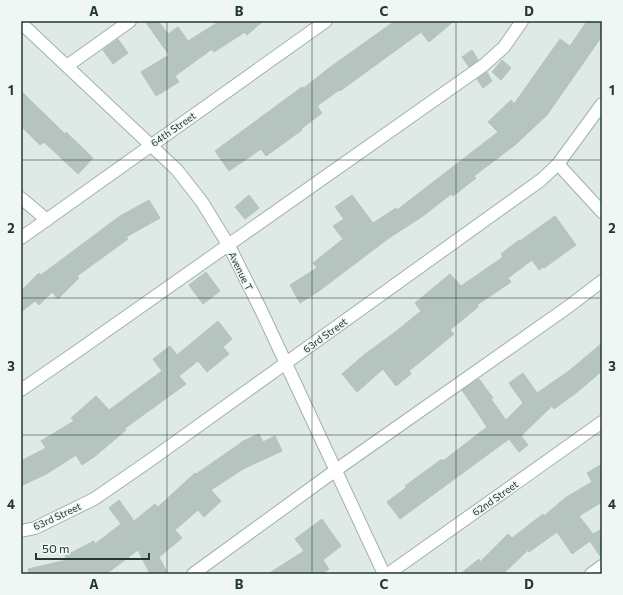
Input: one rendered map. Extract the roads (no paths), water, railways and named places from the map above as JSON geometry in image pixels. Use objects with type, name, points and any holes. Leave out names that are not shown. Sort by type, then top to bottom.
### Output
[{"type":"street","points":[[66,66],[130,21]]},
{"type":"street","name":"64th Street","points":[[21,238],[326,21]]},
{"type":"street","points":[[21,390],[229,246],[484,66],[504,47],[522,21]]},
{"type":"street","name":"Avenue T","points":[[21,22],[177,170],[202,202],[229,246],[384,574]]},
{"type":"street","name":"63rd Street","points":[[21,531],[35,528],[94,499],[541,180],[558,164],[602,104]]},
{"type":"street","points":[[558,164],[602,212]]},
{"type":"street","points":[[21,198],[47,220]]},
{"type":"street","points":[[193,574],[336,470],[568,307],[602,281]]},
{"type":"street","name":"62nd Street","points":[[388,574],[602,422]]},
{"type":"street","points":[[591,574],[602,566]]}]
